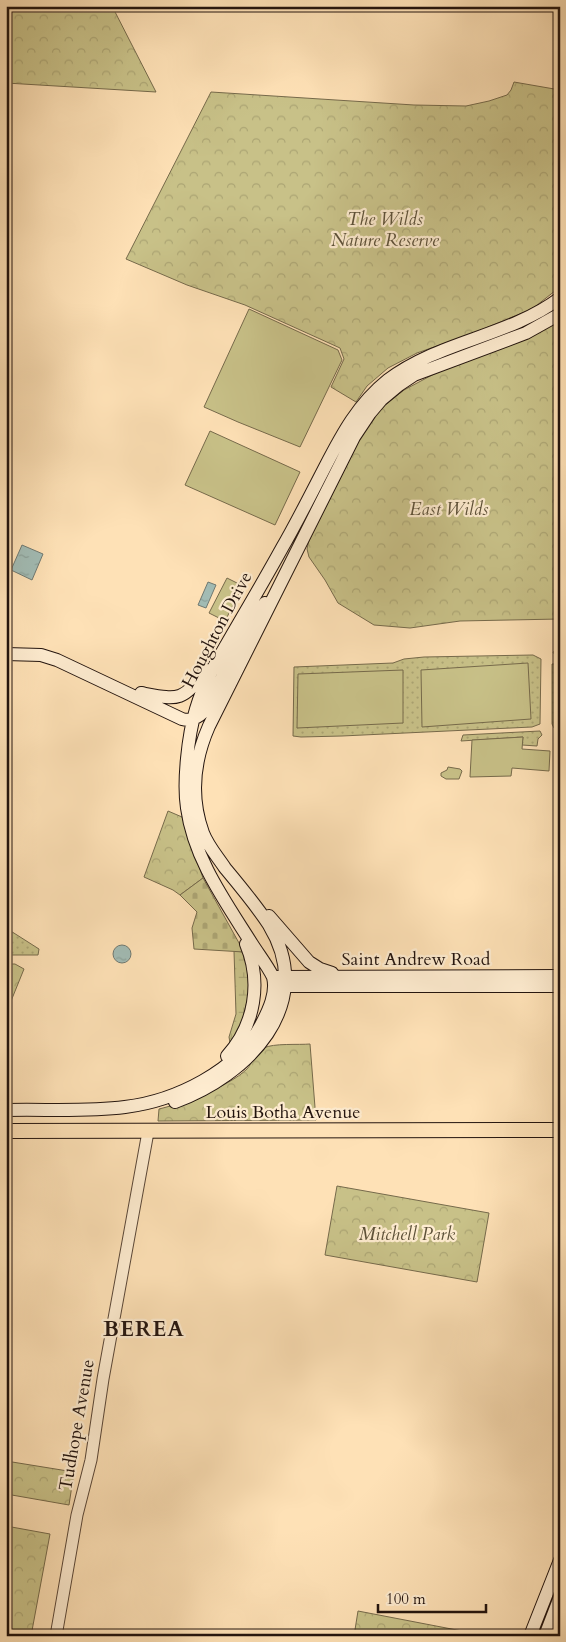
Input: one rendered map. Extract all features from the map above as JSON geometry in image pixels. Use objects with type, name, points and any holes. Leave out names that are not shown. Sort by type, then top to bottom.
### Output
[{"type":"main road","name":"Houghton Drive","points":[[279,982],[220,894],[197,846],[186,806],[186,777],[190,738],[188,719],[207,680],[283,546],[344,430],[364,403],[390,379],[414,364],[523,321],[544,310],[560,298]]},
{"type":"main road","name":"Houghton Drive","points":[[6,1114],[134,1112],[157,1108],[197,1094],[218,1082],[237,1069],[263,1041],[275,1021],[280,1007],[281,955],[275,936],[265,919],[209,846],[199,820],[195,784],[198,758],[203,740],[354,437],[381,400],[392,389],[414,375],[526,332],[560,314]]},
{"type":"main road","points":[[6,654],[41,655],[57,660],[188,719],[201,714],[207,707],[249,624],[282,582]]},
{"type":"main road","points":[[141,693],[168,697],[181,696],[187,693],[228,643]]},
{"type":"main road","points":[[6,647],[32,646],[48,649],[189,715],[188,719],[196,730],[193,767],[195,784]]},
{"type":"main road","points":[[209,874],[210,863],[215,854]]},
{"type":"main road","points":[[228,870],[309,962],[328,972],[354,976]]},
{"type":"main road","points":[[191,1086],[222,1061],[236,1046],[249,1017],[255,993],[255,976],[250,956],[240,933],[222,902],[220,894]]},
{"type":"main road","name":"Saint Andrew Road","points":[[279,982],[354,976],[560,976]]},
{"type":"main road","name":"Houghton Drive","points":[[6,1110],[127,1107],[164,1098],[191,1086],[223,1068],[250,1043],[265,1018],[279,982]]},
{"type":"main road","name":"Saint Andrew Road","points":[[279,982],[560,986]]},
{"type":"main road","name":"Louis Botha Avenue","points":[[6,1131],[560,1130]]},
{"type":"main road","points":[[530,1636],[560,1560]]},
{"type":"main road","points":[[544,1636],[560,1597]]},
{"type":"street","name":"Tudhope Avenue","points":[[56,1636],[77,1515],[91,1460],[103,1378],[148,1132]]},
{"type":"green space","points":[[6,6],[112,6],[156,92],[6,83]]},
{"type":"green space","name":"The Wilds Nature Reserve","points":[[514,82],[560,90],[560,287],[532,309],[471,334],[417,353],[388,368],[367,386],[356,402],[331,387],[344,359],[340,348],[245,305],[187,285],[126,259],[211,92],[414,105],[466,106],[507,95]]},
{"type":"green space","points":[[249,309],[338,350],[342,360],[300,447],[204,407]]},
{"type":"green space","name":"East Wilds","points":[[560,318],[560,619],[460,621],[410,628],[374,625],[338,603],[309,557],[307,549],[309,540],[361,436],[372,419],[386,404],[404,390],[434,374]]},
{"type":"green space","points":[[210,431],[300,472],[275,525],[185,485]]},
{"type":"green space","points":[[227,578],[243,586],[225,621],[209,613]]},
{"type":"green space","points":[[554,651],[560,651],[560,730],[554,728],[552,724],[552,664],[558,664],[559,654],[553,653]]},
{"type":"green space","points":[[533,655],[541,659],[540,724],[532,727],[342,736],[293,736],[294,667],[393,663],[404,659],[424,657]]},
{"type":"green space","points":[[528,663],[531,719],[422,727],[421,670]]},
{"type":"green space","points":[[403,670],[403,723],[297,728],[298,674]]},
{"type":"green space","points":[[540,731],[542,735],[538,739],[537,746],[522,745],[523,737],[461,741],[463,735]]},
{"type":"green space","points":[[523,737],[522,749],[550,751],[549,771],[512,768],[511,776],[470,777],[472,740]]},
{"type":"green space","points":[[448,767],[462,771],[459,779],[446,779],[441,776],[441,773],[447,770]]},
{"type":"green space","points":[[168,811],[182,817],[203,878],[180,895],[144,877]]},
{"type":"green space","points":[[203,878],[244,952],[194,949],[192,928],[197,912],[180,895]]},
{"type":"green space","points":[[6,928],[39,949],[38,955],[6,955]]},
{"type":"green space","points":[[234,951],[244,952],[251,985],[241,1026],[230,1043],[229,1037],[236,1014]]},
{"type":"green space","points":[[6,964],[15,964],[24,969],[9,1006],[6,1022]]},
{"type":"green space","points":[[310,1044],[316,1120],[158,1121],[159,1109],[181,1103],[229,1082],[247,1069],[256,1055],[264,1048],[268,1046]]},
{"type":"green space","name":"Mitchell Park","points":[[337,1186],[489,1213],[477,1282],[325,1255]]},
{"type":"green space","points":[[6,1461],[74,1472],[69,1505],[6,1494]]},
{"type":"green space","points":[[6,1526],[50,1534],[31,1636],[6,1636]]},
{"type":"green space","points":[[358,1611],[488,1636],[354,1636]]},
{"type":"water","points":[[22,545],[43,554],[32,580],[11,570]]},
{"type":"water","points":[[208,582],[216,585],[206,608],[198,605]]},
{"type":"water","points":[[122,945],[128,948],[131,954],[128,960],[122,963],[116,960],[113,954],[116,948]]},
{"type":"district","name":"BEREA","points":[[144,1329]]}]
